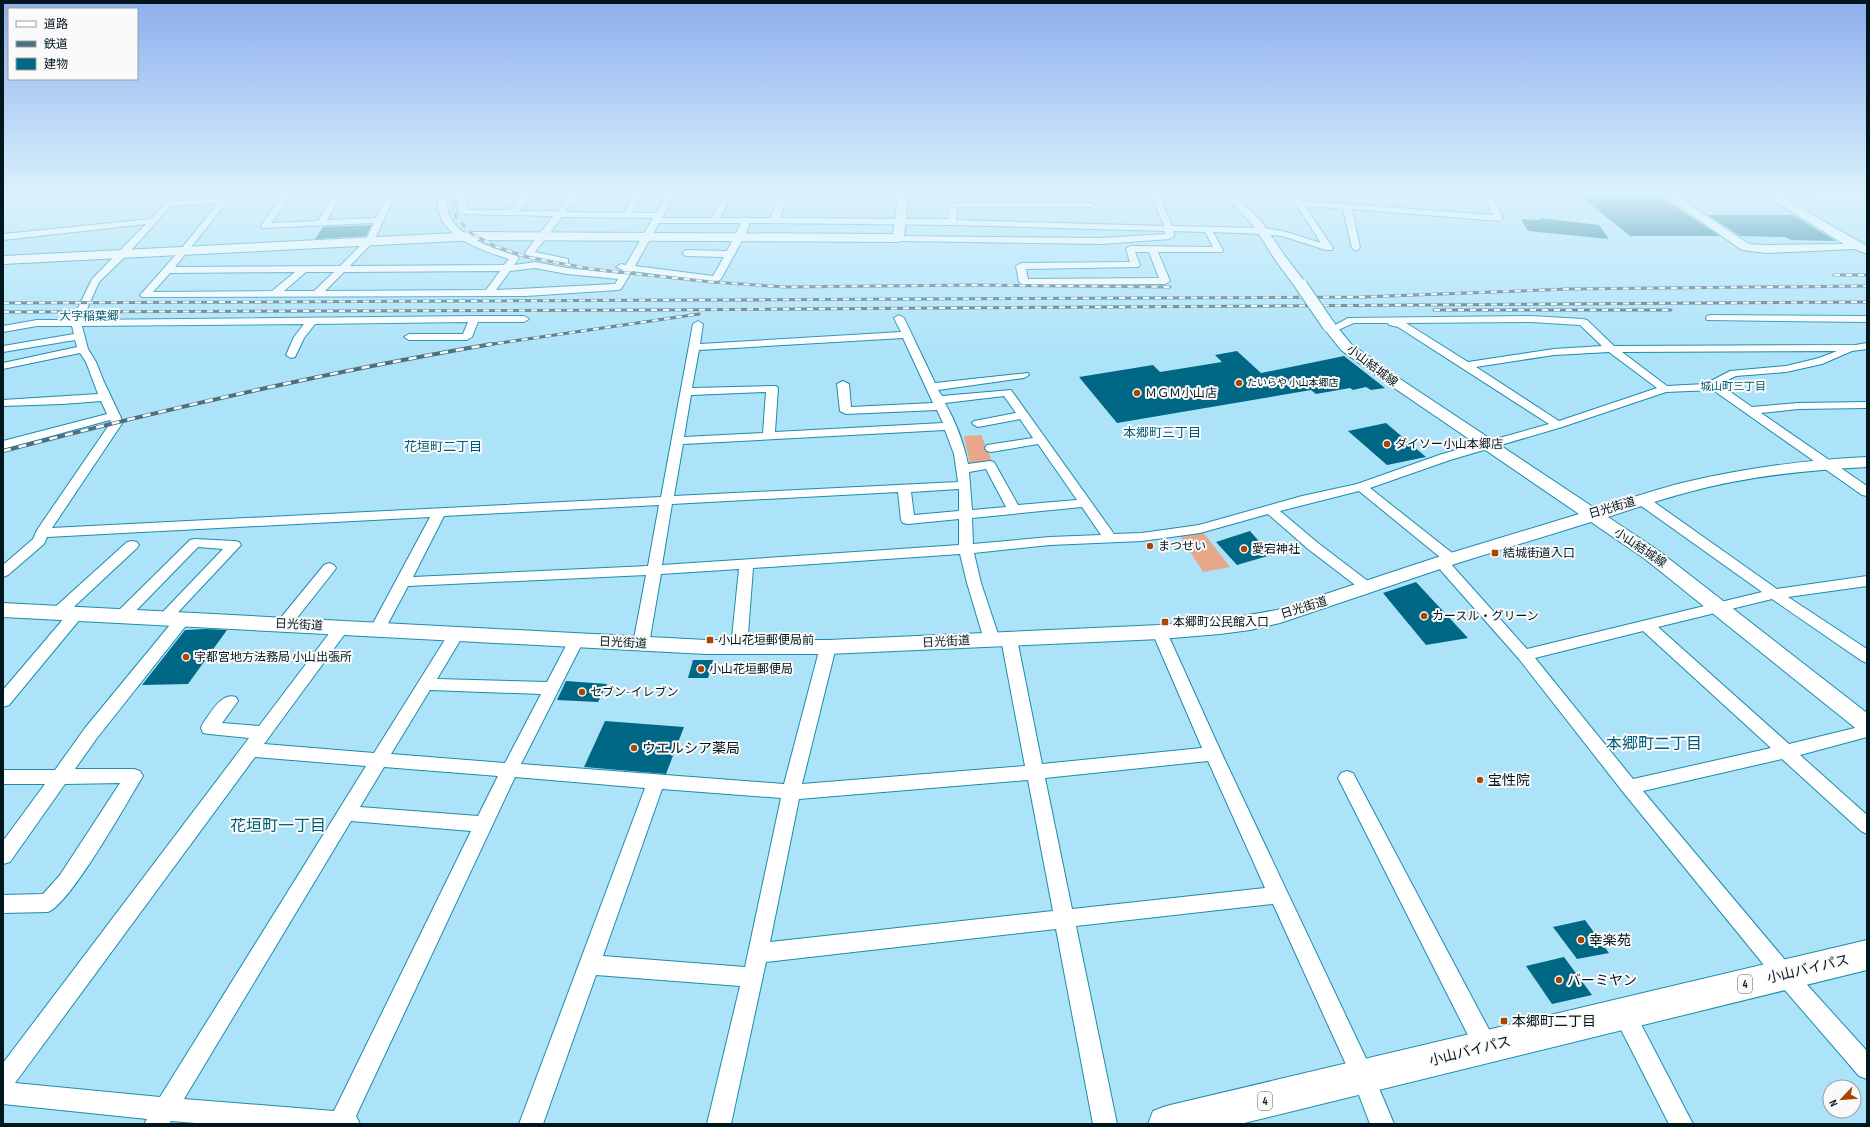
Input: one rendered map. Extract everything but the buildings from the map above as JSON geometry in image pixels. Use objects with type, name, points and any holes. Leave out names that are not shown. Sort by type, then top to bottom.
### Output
[{"type":"highway","name":"小山バイパス","points":[[1166,1124],[1867,955]]},
{"type":"main road","points":[[3,260],[247,248]]},
{"type":"main road","name":"小山結城線","points":[[1273,248],[1302,285],[1330,328],[1346,347],[1487,446],[1652,555],[1867,725]]},
{"type":"main road","points":[[1752,248],[1767,249],[1784,254],[1843,254],[1843,251],[1838,248]]},
{"type":"main road","name":"日光街道","points":[[3,610],[641,644],[739,647],[828,647],[1160,632],[1250,623],[1280,616],[1590,515],[1720,478],[1824,464],[1867,462]]},
{"type":"street","points":[[3,572],[39,541],[42,533],[117,422],[91,362],[83,349],[76,322],[95,281],[129,248]]},
{"type":"street","points":[[187,248],[145,294],[526,293],[618,287],[641,248]]},
{"type":"street","points":[[317,294],[363,248]]},
{"type":"street","points":[[483,248],[514,258],[489,293]]},
{"type":"street","points":[[533,248],[529,253],[576,263],[716,279],[734,248]]},
{"type":"street","points":[[1152,249],[1165,280],[1024,282],[1021,266],[1135,265],[1130,249],[1152,249],[1219,250],[1218,248]]},
{"type":"street","points":[[686,253],[730,254]]},
{"type":"street","points":[[166,270],[508,268],[535,265],[566,271],[624,277]]},
{"type":"street","points":[[275,294],[304,269]]},
{"type":"street","points":[[899,318],[950,426],[960,454],[966,516],[966,549],[974,583],[1000,640],[1036,772],[1104,1124]]},
{"type":"street","points":[[1710,318],[1865,319]]},
{"type":"street","points":[[409,337],[467,337],[474,319]]},
{"type":"street","points":[[3,329],[37,323],[76,322],[524,319]]},
{"type":"street","points":[[1330,328],[1352,320],[1531,319],[1583,322],[1611,349],[1664,389]]},
{"type":"street","points":[[291,355],[298,337],[312,320]]},
{"type":"street","points":[[1352,320],[1402,324],[1558,425]]},
{"type":"street","points":[[641,644],[668,501],[698,324]]},
{"type":"street","points":[[694,347],[907,335]]},
{"type":"street","points":[[3,349],[80,336]]},
{"type":"street","points":[[1465,366],[1554,352],[1611,349],[1855,348],[1867,346]]},
{"type":"street","points":[[1855,348],[1822,361],[1786,369],[1734,373],[1711,384],[1824,464],[1867,492]]},
{"type":"street","points":[[3,366],[83,349]]},
{"type":"street","points":[[932,387],[1024,375]]},
{"type":"street","points":[[843,384],[846,411],[939,403],[1007,392],[1110,538]]},
{"type":"street","points":[[402,582],[746,564],[966,549],[1050,541],[1142,537],[1200,529],[1270,509],[1361,487],[1446,457],[1558,425],[1664,389],[1715,387]]},
{"type":"street","points":[[686,392],[772,388],[769,436]]},
{"type":"street","points":[[3,404],[63,402],[106,397]]},
{"type":"street","points":[[1749,411],[1798,406],[1867,405]]},
{"type":"street","points":[[978,422],[1024,415]]},
{"type":"street","points":[[3,445],[114,416]]},
{"type":"street","points":[[678,441],[950,426]]},
{"type":"street","points":[[991,448],[1041,440]]},
{"type":"street","points":[[962,469],[990,465],[1015,511]]},
{"type":"street","points":[[42,533],[964,485]]},
{"type":"street","points":[[1361,487],[1446,561],[1524,655],[1629,787],[1784,974],[1867,1068]]},
{"type":"street","points":[[904,488],[908,520],[966,516],[1086,503]]},
{"type":"street","points":[[1642,500],[1774,594],[1867,657]]},
{"type":"street","points":[[1270,509],[1313,546],[1368,588]]},
{"type":"street","points":[[378,629],[439,513]]},
{"type":"street","points":[[3,856],[173,619],[234,545],[195,543],[122,616]]},
{"type":"street","points":[[3,701],[67,614],[132,546]]},
{"type":"street","points":[[739,647],[746,564]]},
{"type":"street","points":[[284,624],[329,568]]},
{"type":"street","points":[[1524,655],[1774,594],[1867,581]]},
{"type":"street","points":[[1646,625],[1867,826]]},
{"type":"street","points":[[3,1081],[342,627]]},
{"type":"street","points":[[1160,632],[1212,754],[1363,1077],[1382,1124]]},
{"type":"street","points":[[161,1117],[456,634]]},
{"type":"street","points":[[3,1093],[161,1117],[343,1124],[510,769],[576,640]]},
{"type":"street","points":[[719,1124],[758,954],[792,792],[828,647]]},
{"type":"street","points":[[425,684],[552,688]]},
{"type":"street","points":[[230,701],[208,728],[263,733]]},
{"type":"street","points":[[1629,787],[1785,752],[1867,731]]},
{"type":"street","points":[[251,750],[792,792],[1036,772],[1212,754]]},
{"type":"street","points":[[3,778],[134,776],[67,881],[48,903],[3,904]]},
{"type":"street","points":[[1347,778],[1486,1047]]},
{"type":"street","points":[[531,1124],[656,782]]},
{"type":"street","points":[[347,813],[484,824]]},
{"type":"street","points":[[758,954],[1277,895]]},
{"type":"street","points":[[589,965],[753,976]]},
{"type":"street","points":[[1624,1014],[1681,1124]]},
{"type":"shaded area","points":[[981,435],[992,461],[970,465],[964,436]]},
{"type":"shaded area","points":[[1202,531],[1230,567],[1203,572],[1179,534]]},
{"type":"railway","points":[[499,248],[527,257],[591,269],[712,282],[785,287],[974,285],[1170,287]]},
{"type":"railway","points":[[1834,275],[1867,275]]},
{"type":"railway","points":[[3,303],[1362,297],[1568,289],[1867,286]]},
{"type":"railway","points":[[3,312],[653,310],[1867,302]]},
{"type":"railway","points":[[1434,310],[1671,310]]},
{"type":"railway","points":[[488,345],[699,314]]},
{"type":"railway","points":[[488,345],[492,344]]},
{"type":"railway","points":[[3,451],[125,420],[246,392],[488,345]]},
{"type":"place","name":"たいらや 小山本郷店","points":[[1239,383]]},
{"type":"place","name":"ＭＧＭ小山店","points":[[1137,393]]},
{"type":"place","name":"ダイソー小山本郷店","points":[[1387,444]]},
{"type":"place","name":"まつせい","points":[[1150,546]]},
{"type":"place","name":"愛宕神社","points":[[1244,549]]},
{"type":"place","name":"結城街道入口","points":[[1495,553]]},
{"type":"place","name":"カースル・グリーン","points":[[1424,616]]},
{"type":"place","name":"本郷町公民館入口","points":[[1165,622]]},
{"type":"place","name":"小山花垣郵便局前","points":[[710,640]]},
{"type":"place","name":"宇都宮地方法務局 小山出張所","points":[[186,657]]},
{"type":"place","name":"小山花垣郵便局","points":[[701,669]]},
{"type":"place","name":"セブン-イレブン","points":[[582,692]]},
{"type":"place","name":"ウエルシア薬局","points":[[634,748]]},
{"type":"place","name":"宝性院","points":[[1480,780]]},
{"type":"place","name":"幸楽苑","points":[[1581,940]]},
{"type":"place","name":"バーミヤン","points":[[1559,980]]},
{"type":"place","name":"本郷町二丁目","points":[[1504,1021]]},
{"type":"district","name":"大字稲葉郷","points":[[89,316]]},
{"type":"district","name":"城山町三丁目","points":[[1733,386]]},
{"type":"district","name":"本郷町三丁目","points":[[1162,433]]},
{"type":"district","name":"花垣町二丁目","points":[[443,447]]},
{"type":"district","name":"本郷町二丁目","points":[[1654,744]]},
{"type":"district","name":"花垣町一丁目","points":[[278,826]]}]
